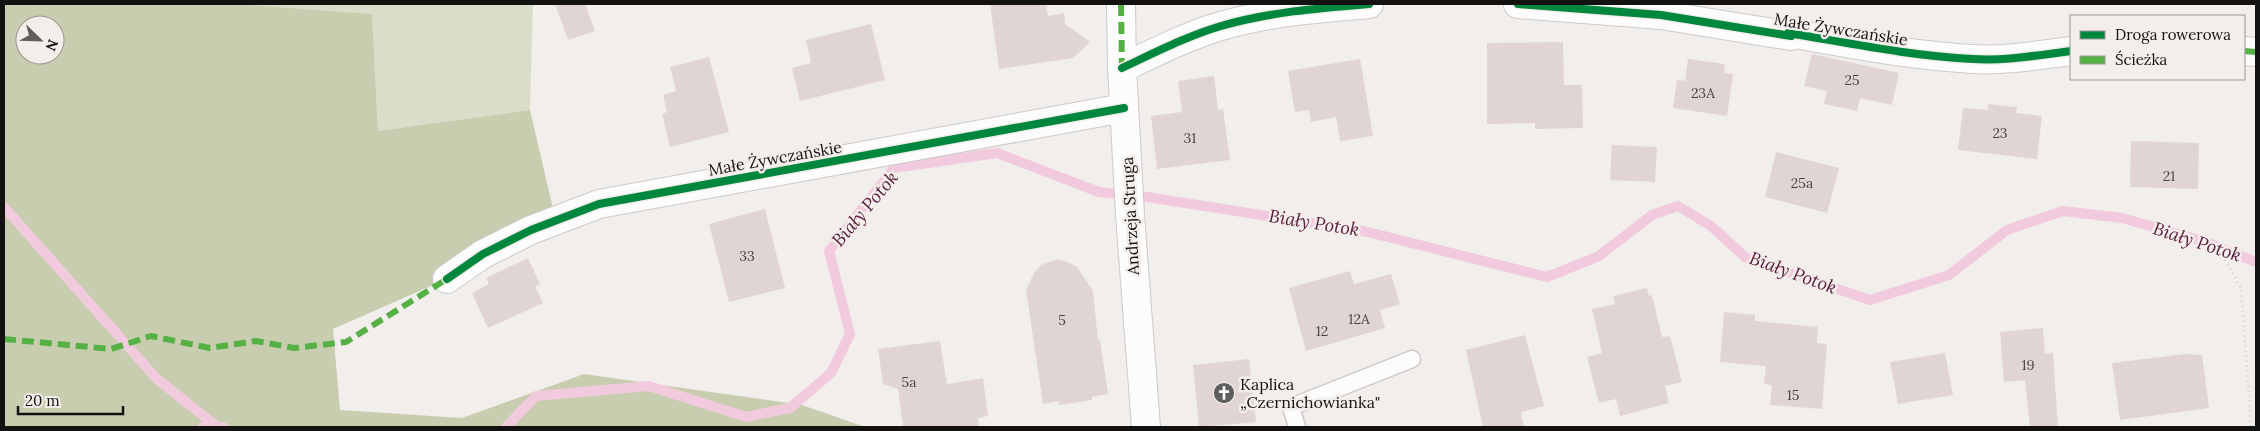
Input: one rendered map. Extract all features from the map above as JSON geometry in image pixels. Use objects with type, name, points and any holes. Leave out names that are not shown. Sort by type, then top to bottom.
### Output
[{"type":"street","name":"Andrzeja Struga","points":[[1121,4],[1122,68],[1130,215],[1146,427]]},
{"type":"street","points":[[1122,68],[1196,34],[1222,26],[1300,10],[1369,4]]},
{"type":"street","name":"Małe Żywczańskie","points":[[1518,4],[1661,15],[1792,36],[1788,33],[1920,55],[2005,59],[2070,51]]},
{"type":"street","name":"Małe Żywczańskie","points":[[447,279],[483,254],[532,230],[599,204],[1124,108]]},
{"type":"lane","points":[[1296,427],[1291,407],[1412,359]]},
{"type":"path","points":[[2225,260],[2241,288],[2251,427]]},
{"type":"green space","points":[[4,4],[238,4],[372,14],[378,131],[530,110],[558,230],[333,329],[340,410],[462,418],[584,374],[802,405],[865,427],[4,427]]},
{"type":"green space","points":[[238,4],[533,4],[530,110],[378,131],[372,14]]},
{"type":"building","points":[[555,4],[585,4],[595,31],[568,40]]},
{"type":"building","points":[[990,4],[1046,4],[1048,16],[1064,13],[1065,24],[1090,42],[1073,58],[999,69]]},
{"type":"building","points":[[871,24],[885,80],[800,101],[792,68],[811,63],[806,40]]},
{"type":"building","points":[[1563,42],[1564,85],[1582,85],[1583,128],[1535,129],[1535,123],[1487,124],[1487,43]]},
{"type":"building","points":[[1812,54],[1899,73],[1892,105],[1860,98],[1857,111],[1824,104],[1827,91],[1804,86]]},
{"type":"building","points":[[709,57],[729,132],[670,147],[662,114],[667,112],[663,95],[676,91],[670,67]]},
{"type":"building","points":[[1360,59],[1373,136],[1340,141],[1336,117],[1311,122],[1309,110],[1295,112],[1288,71]]},
{"type":"building","points":[[1688,59],[1725,64],[1724,73],[1733,74],[1727,116],[1673,108],[1677,80],[1685,81]]},
{"type":"building","points":[[1214,76],[1218,110],[1223,109],[1230,160],[1157,169],[1151,116],[1182,112],[1178,81]]},
{"type":"building","points":[[1988,104],[2017,107],[2016,113],[2042,116],[2037,159],[1958,150],[1963,108],[1988,110]]},
{"type":"building","points":[[2131,141],[2199,143],[2198,189],[2130,187]]},
{"type":"building","points":[[1612,145],[1657,147],[1655,182],[1610,180]]},
{"type":"building","points":[[1776,152],[1839,168],[1827,213],[1765,197]]},
{"type":"building","points":[[765,209],[785,288],[729,302],[709,224]]},
{"type":"building","points":[[528,258],[540,284],[535,286],[543,303],[488,328],[472,293],[489,284],[486,278]]},
{"type":"building","points":[[1058,259],[1077,267],[1093,291],[1098,341],[1100,340],[1108,394],[1092,397],[1092,400],[1059,405],[1059,401],[1043,404],[1026,290],[1034,273],[1041,265]]},
{"type":"building","points":[[1350,271],[1354,284],[1391,274],[1400,304],[1380,310],[1385,328],[1306,351],[1289,288]]},
{"type":"building","points":[[1647,288],[1649,296],[1652,295],[1662,337],[1670,336],[1682,382],[1665,386],[1669,403],[1620,416],[1616,399],[1599,403],[1587,357],[1602,353],[1592,309],[1615,304],[1613,296]]},
{"type":"building","points":[[1724,312],[1755,315],[1755,321],[1818,327],[1817,343],[1827,344],[1822,409],[1770,405],[1772,385],[1764,384],[1766,366],[1720,362]]},
{"type":"building","points":[[2043,328],[2045,354],[2053,353],[2058,427],[2030,427],[2025,380],[2004,382],[2000,332]]},
{"type":"building","points":[[1525,335],[1544,406],[1521,412],[1524,427],[1483,427],[1466,350]]},
{"type":"building","points":[[940,341],[947,384],[983,378],[988,416],[978,418],[979,427],[903,427],[898,389],[883,384],[878,349]]},
{"type":"building","points":[[1945,353],[1953,395],[1898,404],[1890,362]]},
{"type":"building","points":[[2185,354],[2202,355],[2209,408],[2120,420],[2112,363]]},
{"type":"building","name":"Kaplica „Czernichowianka\"","points":[[1249,359],[1256,422],[1199,427],[1193,365]]},
{"type":"waterway","name":"Biały Potok","points":[[506,427],[536,396],[649,386],[746,417],[790,408],[831,373],[850,334],[829,251],[894,168],[997,153],[1099,192],[1147,197],[1368,232],[1547,277],[1599,256],[1652,215],[1678,206],[1711,226],[1746,258],[1870,300],[1949,275],[2007,230],[2063,211],[2122,218],[2206,242],[2256,262]]},
{"type":"waterway","points":[[4,207],[157,379],[216,426]]},
{"type":"waterway","name":"Biały Potok","points":[[203,427],[223,427]]},
{"type":"marked path","points":[[1121,4],[1122,68],[1125,66]]},
{"type":"marked path","points":[[2245,51],[2256,52]]},
{"type":"marked path","points":[[4,339],[111,349],[151,336],[210,348],[256,341],[294,348],[346,342],[447,279]]},
{"type":"cycle path","points":[[1122,68],[1171,45],[1239,21],[1295,11],[1369,4]]},
{"type":"cycle path","points":[[1518,4],[1661,15],[1791,36],[1788,33],[1880,49],[1973,59],[1998,59],[2070,51]]},
{"type":"cycle path","points":[[447,279],[483,254],[531,230],[599,204],[1124,108]]},
{"type":"place","name":"Kaplica „Czernichowianka\"","points":[[1224,393]]}]
